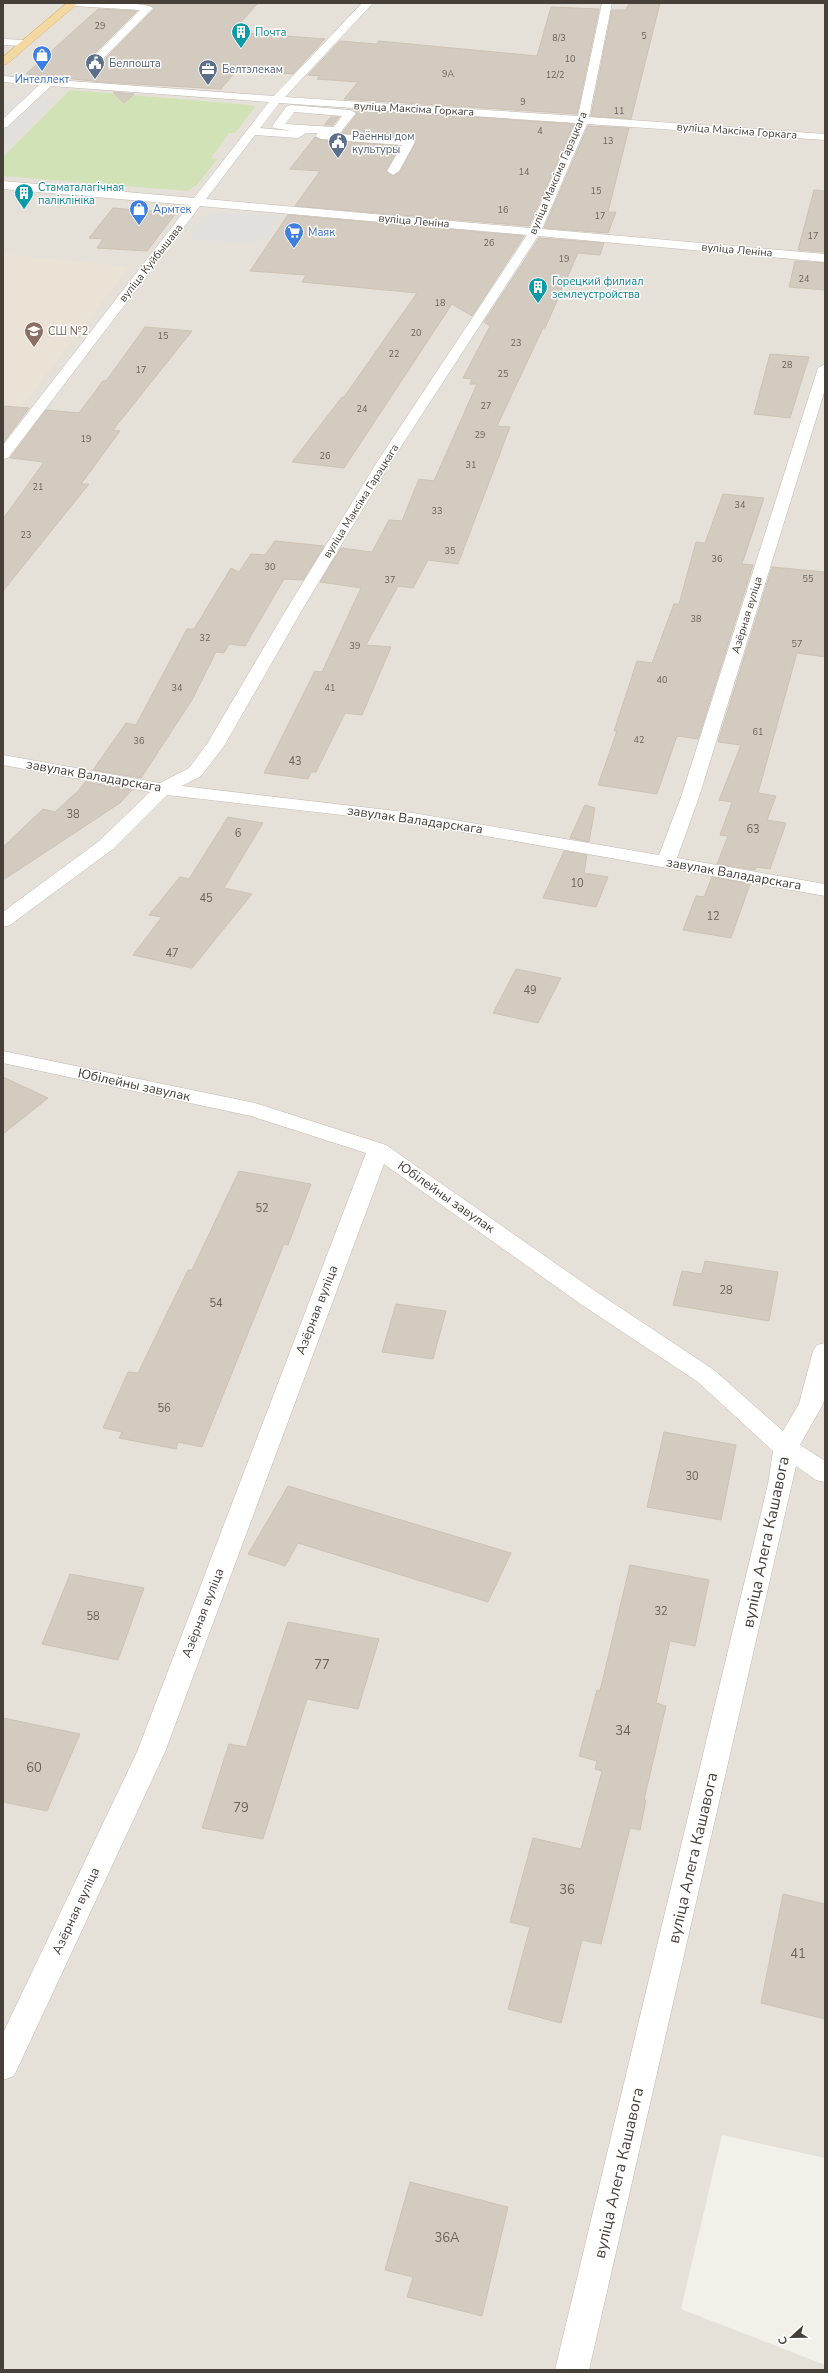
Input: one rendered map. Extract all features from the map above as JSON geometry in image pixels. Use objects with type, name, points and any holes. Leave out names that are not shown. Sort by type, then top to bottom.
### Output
[{"type":"main road","points":[[3,62],[73,3]]},
{"type":"street","points":[[73,3],[151,6]]},
{"type":"street","name":"вуліца Куйбышава","points":[[3,455],[275,101],[368,3]]},
{"type":"street","name":"вуліца Максіма Гарэцкага","points":[[3,922],[106,845],[163,789],[195,772],[215,746],[294,610],[386,459],[535,232],[583,119],[607,3]]},
{"type":"street","points":[[95,61],[151,6]]},
{"type":"street","points":[[3,42],[24,43]]},
{"type":"street","name":"вуліца Максіма Горкага","points":[[3,79],[275,101],[583,119],[825,137]]},
{"type":"street","points":[[3,125],[48,83]]},
{"type":"street","points":[[253,131],[300,132],[338,131],[350,113],[291,108],[278,126],[300,132],[409,142],[393,171]]},
{"type":"street","name":"вуліца Леніна","points":[[3,185],[825,258]]},
{"type":"street","name":"Азёрная вуліца","points":[[666,862],[690,797],[825,368]]},
{"type":"street","name":"завулак Валадарскага","points":[[3,760],[163,789],[413,818],[825,890]]},
{"type":"street","name":"Юбілейны завулак","points":[[3,1057],[256,1110],[378,1150],[590,1299],[706,1376],[786,1448],[825,1473]]},
{"type":"street","name":"Азёрная вуліца","points":[[3,2066],[151,1752],[378,1150]]},
{"type":"street","name":"вуліца Алега Кашавога","points":[[572,2370],[781,1484],[786,1448],[811,1404],[825,1351]]},
{"type":"shaded area","points":[[3,3],[825,3],[825,2158],[722,2135],[681,2309],[825,2365],[825,2370],[3,2370]]},
{"type":"shaded area","points":[[20,97],[47,98],[54,101],[3,152],[3,101]]},
{"type":"shaded area","points":[[210,211],[280,216],[264,240],[258,239],[254,244],[189,239]]},
{"type":"shaded area","name":"СШ №2","points":[[3,254],[129,267],[3,430]]},
{"type":"green space","points":[[70,90],[252,105],[255,107],[235,133],[229,133],[211,158],[217,159],[197,185],[187,191],[3,176],[3,157]]},
{"type":"building","points":[[140,3],[258,3],[232,32],[325,39],[293,74],[237,70],[221,89],[102,82],[26,74],[98,9],[137,11],[90,58],[90,64],[100,64],[154,9],[154,7]]},
{"type":"building","points":[[630,3],[660,3],[631,119],[591,116],[612,10],[625,10]]},
{"type":"building","points":[[551,7],[599,9],[577,114],[344,99],[358,82],[317,79],[320,76],[308,75],[340,41],[376,44],[379,41],[537,56]]},
{"type":"building","points":[[113,92],[134,94],[124,103]]},
{"type":"building","points":[[352,109],[574,124],[529,226],[295,206],[320,171],[290,169],[315,137],[321,140],[400,146],[386,171],[392,176],[400,172],[416,142],[409,138],[342,133],[357,114]]},
{"type":"building","points":[[331,117],[339,117],[333,125],[324,125]]},
{"type":"building","points":[[588,126],[629,128],[608,212],[616,212],[608,233],[544,228]]},
{"type":"building","points":[[814,190],[825,191],[825,252],[798,250]]},
{"type":"building","points":[[113,208],[176,213],[147,251],[97,248],[103,239],[89,238]]},
{"type":"building","points":[[288,215],[524,236],[472,316],[452,304],[344,468],[292,462],[342,397],[344,397],[417,293],[302,282],[306,275],[250,271]]},
{"type":"building","points":[[539,238],[604,243],[600,255],[578,253],[545,328],[543,328],[497,426],[510,427],[458,564],[428,560],[413,588],[398,586],[366,645],[391,647],[362,715],[345,713],[316,772],[311,772],[308,779],[264,773],[315,671],[322,672],[361,588],[320,582],[341,548],[372,552],[389,520],[402,521],[419,479],[434,481],[477,384],[470,384],[472,379],[463,378],[490,326],[484,322]]},
{"type":"building","points":[[795,261],[825,263],[825,290],[789,287]]},
{"type":"building","points":[[145,327],[192,331],[113,430],[120,431],[81,484],[89,484],[3,591],[3,519],[44,462],[10,458],[46,410],[79,413],[103,381],[106,381]]},
{"type":"building","points":[[770,354],[809,357],[790,418],[754,414]]},
{"type":"building","points":[[3,406],[29,408],[3,443]]},
{"type":"building","points":[[723,494],[764,498],[742,564],[753,565],[698,739],[677,736],[657,794],[598,785],[617,731],[614,731],[637,661],[652,663],[674,604],[679,604],[696,542],[705,543]]},
{"type":"building","points":[[275,541],[324,546],[303,580],[284,579],[245,646],[229,644],[224,653],[216,652],[192,700],[141,778],[93,770],[126,723],[136,725],[187,629],[194,629],[231,568],[239,572],[251,554],[265,555]]},
{"type":"building","points":[[772,567],[825,572],[825,657],[797,653],[758,793],[776,796],[767,820],[786,823],[770,869],[756,867],[755,870],[717,864],[728,836],[720,835],[732,802],[719,800],[741,745],[718,742]]},
{"type":"building","points":[[85,782],[132,790],[120,803],[3,880],[3,847],[43,809],[55,812],[79,790]]},
{"type":"building","points":[[585,805],[595,808],[589,842],[570,838]]},
{"type":"building","points":[[228,817],[263,823],[224,888],[252,894],[192,968],[133,955],[162,917],[149,915],[180,877],[189,879]]},
{"type":"building","points":[[564,851],[587,855],[584,873],[608,877],[596,907],[543,898]]},
{"type":"building","points":[[712,877],[750,884],[731,938],[683,930],[696,896],[704,897]]},
{"type":"building","points":[[516,969],[561,978],[538,1023],[493,1013]]},
{"type":"building","points":[[3,1077],[48,1098],[3,1134]]},
{"type":"building","points":[[239,1171],[311,1184],[288,1245],[284,1244],[202,1447],[178,1442],[176,1449],[119,1438],[122,1432],[103,1428],[128,1372],[138,1373],[188,1270],[192,1270]]},
{"type":"building","points":[[705,1261],[778,1272],[769,1321],[673,1305],[682,1271],[702,1274]]},
{"type":"building","points":[[396,1304],[446,1311],[433,1359],[382,1352]]},
{"type":"building","points":[[664,1432],[736,1445],[721,1520],[647,1507]]},
{"type":"building","points":[[288,1486],[511,1553],[488,1602],[298,1543],[285,1566],[248,1554]]},
{"type":"building","points":[[630,1565],[709,1580],[695,1646],[670,1641],[656,1703],[666,1706],[644,1800],[646,1800],[640,1830],[630,1828],[601,1944],[582,1940],[561,2023],[508,2009],[530,1927],[510,1922],[533,1838],[581,1849],[602,1771],[595,1769],[597,1761],[579,1756],[597,1690],[600,1691]]},
{"type":"building","points":[[70,1574],[144,1588],[118,1660],[42,1644]]},
{"type":"building","points":[[288,1622],[379,1639],[358,1709],[307,1699],[263,1839],[202,1828],[229,1744],[246,1747]]},
{"type":"building","points":[[3,1718],[80,1734],[47,1811],[3,1802]]},
{"type":"building","points":[[783,1894],[825,1904],[825,2019],[761,2003]]},
{"type":"building","points":[[410,2182],[508,2207],[482,2316],[407,2297],[413,2277],[385,2270]]},
{"type":"place","name":"Почта","points":[[241,49]]},
{"type":"place","name":"Интеллект","points":[[42,72]]},
{"type":"place","name":"Белпошта","points":[[95,80]]},
{"type":"place","name":"Белтэлекам","points":[[208,86]]},
{"type":"place","name":"Раённы дом культуры","points":[[338,159]]},
{"type":"place","name":"Стаматалагічная паліклініка","points":[[24,210]]},
{"type":"place","name":"Армтек","points":[[139,226]]},
{"type":"place","name":"Маяк","points":[[294,249]]},
{"type":"place","name":"Горецкий филиал землеустройства","points":[[538,304]]},
{"type":"place","name":"СШ №2","points":[[34,348]]}]
